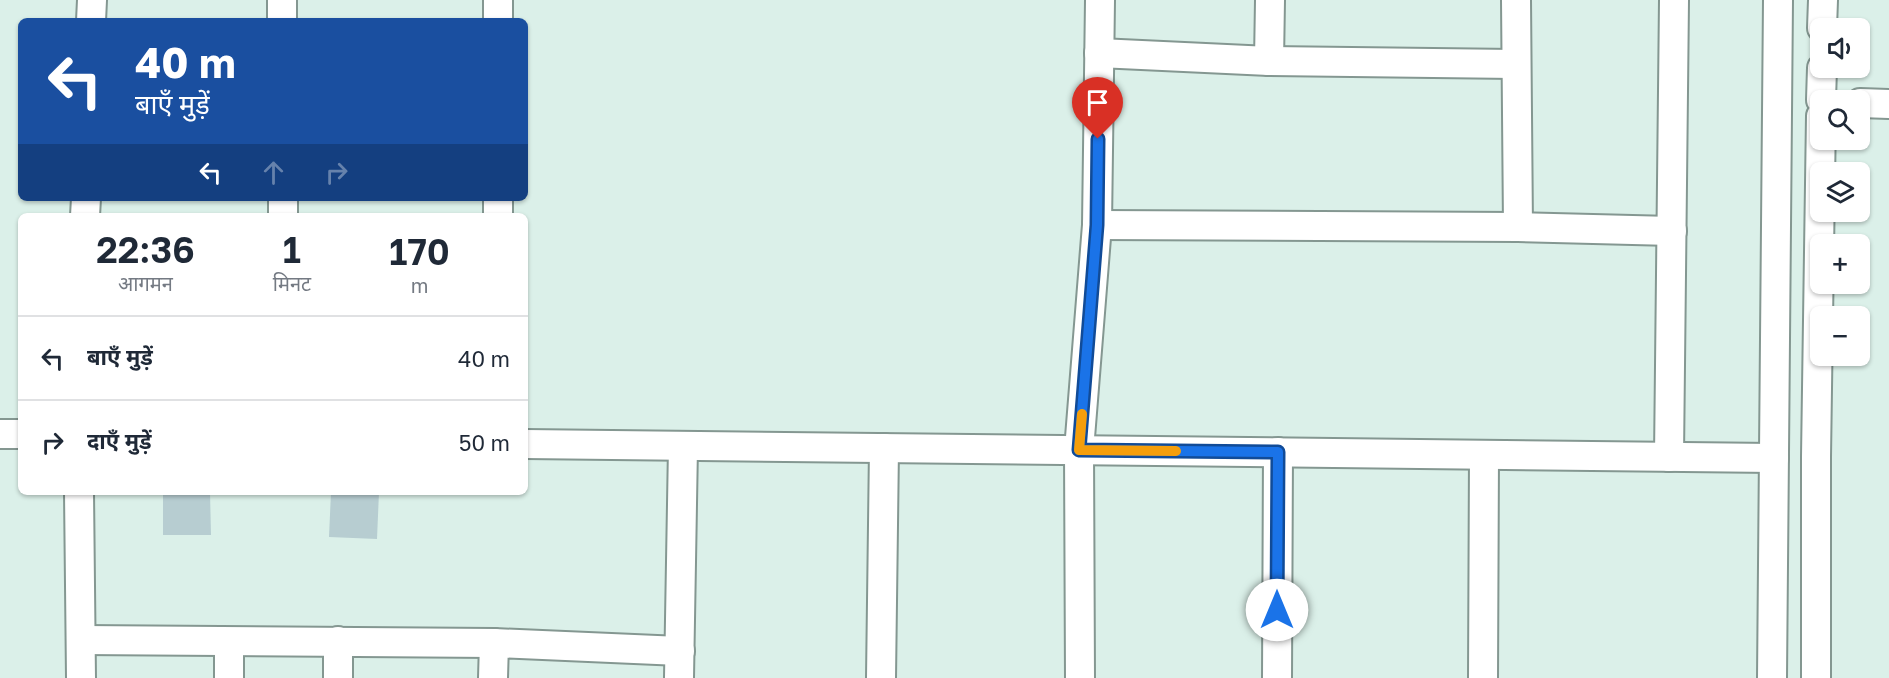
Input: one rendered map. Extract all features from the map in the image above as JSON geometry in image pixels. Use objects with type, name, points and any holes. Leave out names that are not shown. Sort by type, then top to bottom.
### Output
[{"type":"street","points":[[92,0],[92,18]]},
{"type":"street","points":[[282,0],[282,18]]},
{"type":"street","points":[[498,0],[498,18]]},
{"type":"street","points":[[1080,678],[1079,450],[1097,225],[1100,0]]},
{"type":"street","points":[[1269,61],[1270,0]]},
{"type":"street","points":[[1516,0],[1518,227]]},
{"type":"street","points":[[1669,457],[1674,0]]},
{"type":"street","points":[[1772,678],[1778,0]]},
{"type":"street","points":[[1822,18],[1823,0]]},
{"type":"street","points":[[1099,52],[1269,61],[1515,64]]},
{"type":"street","points":[[1870,104],[1889,104]]},
{"type":"street","points":[[1816,678],[1816,445],[1820,150]]},
{"type":"street","points":[[1097,225],[1518,227],[1671,231]]},
{"type":"street","points":[[0,434],[18,434]]},
{"type":"street","points":[[528,444],[1774,458]]},
{"type":"street","points":[[81,640],[494,643],[680,664],[683,446]]},
{"type":"street","points":[[881,678],[884,448]]},
{"type":"street","points":[[1277,678],[1278,452]]},
{"type":"street","points":[[1483,678],[1484,455]]},
{"type":"street","points":[[79,495],[81,678]]},
{"type":"street","points":[[338,641],[338,678]]},
{"type":"street","points":[[229,642],[229,678]]},
{"type":"street","points":[[493,678],[494,643]]},
{"type":"building","points":[[163,495],[210,495],[211,535],[163,535]]},
{"type":"building","points":[[331,495],[379,495],[377,539],[329,537]]},
{"type":"slow traffic","points":[[1082,414],[1079,450],[1176,451]]},
{"type":"route","points":[[1098,139],[1097,225],[1079,450],[1278,452],[1277,610]]}]
